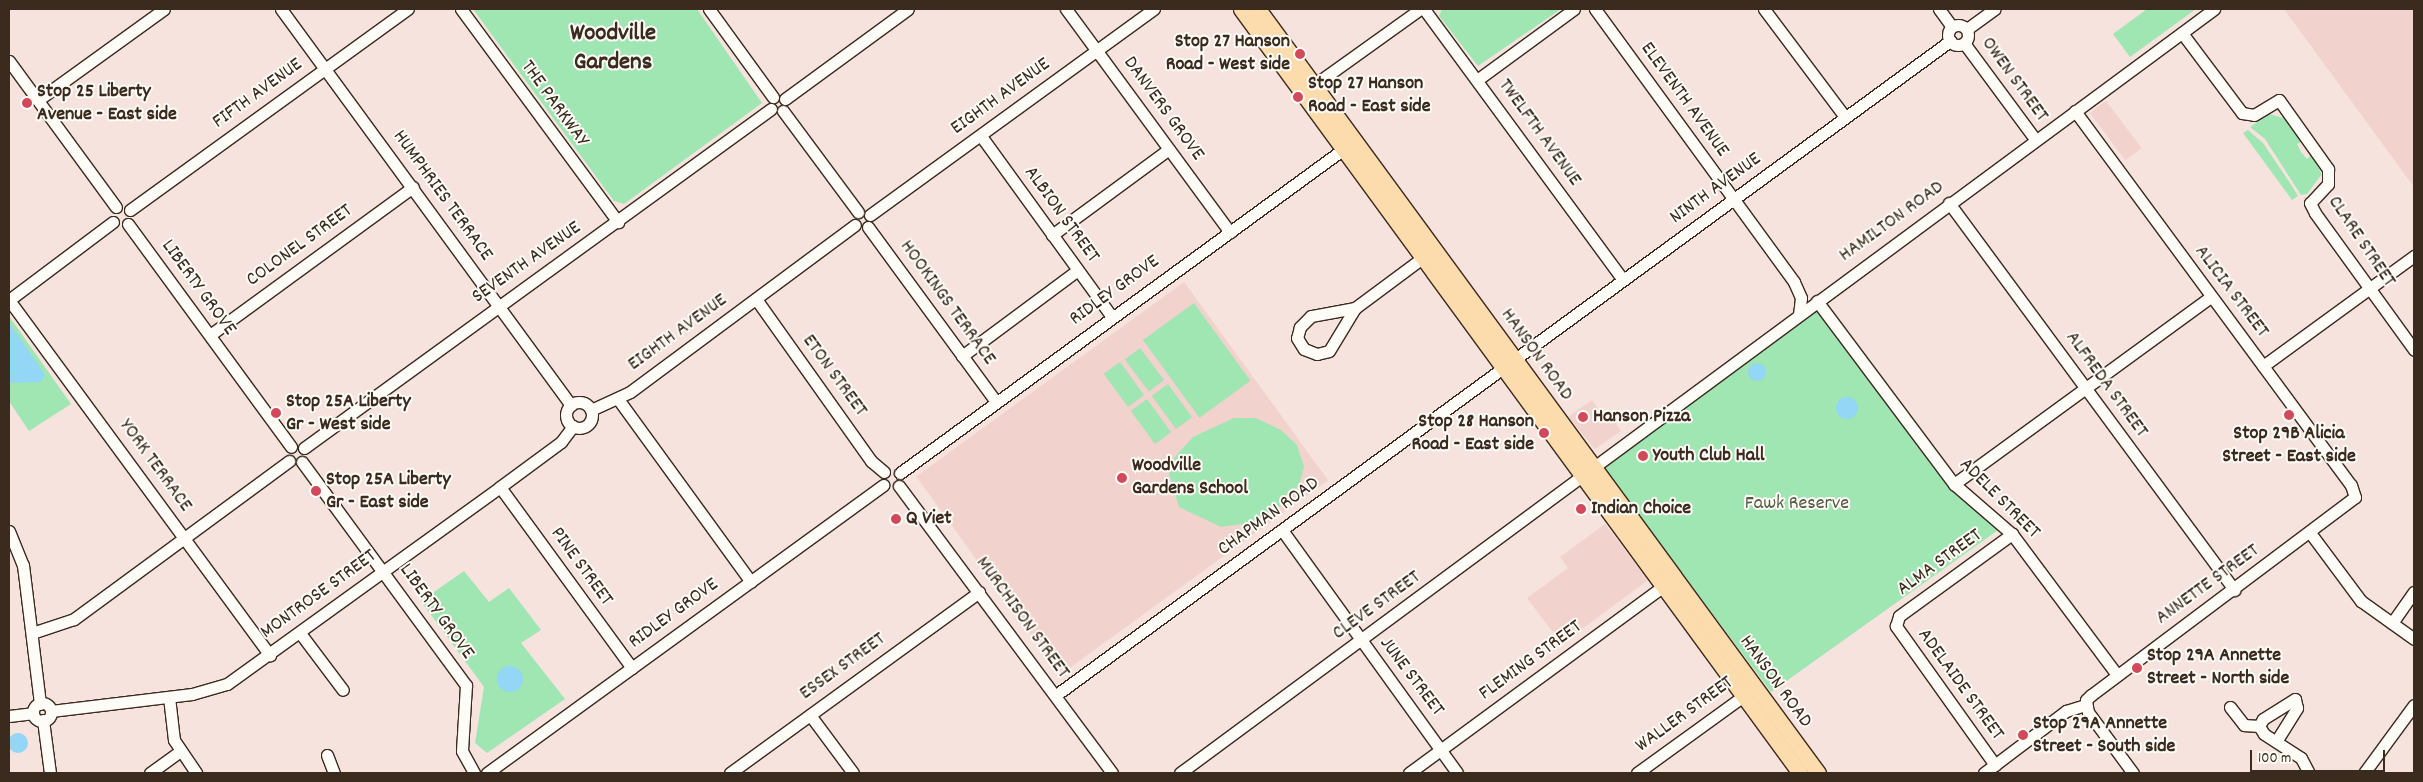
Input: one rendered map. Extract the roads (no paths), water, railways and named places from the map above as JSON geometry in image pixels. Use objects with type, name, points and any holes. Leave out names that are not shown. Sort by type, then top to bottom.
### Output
[{"type":"main road","name":"HANSON ROAD","points":[[1241,9],[1298,88],[1349,145],[1589,472],[1749,692],[1800,773]]},
{"type":"main road","name":"HANSON ROAD","points":[[1258,9],[1314,85],[1349,145]]},
{"type":"main road","points":[[1298,88],[1314,85]]},
{"type":"main road","name":"HANSON ROAD","points":[[1749,692],[1818,773]]},
{"type":"street","points":[[38,100],[164,9]]},
{"type":"street","name":"HUMPHRIES TERRACE","points":[[281,9],[571,405]]},
{"type":"street","name":"FIFTH AVENUE","points":[[130,210],[408,9]]},
{"type":"street","name":"THE PARKWAY","points":[[460,9],[618,222]]},
{"type":"street","points":[[709,9],[858,212],[870,215],[868,227],[855,224],[858,212]]},
{"type":"street","name":"SEVENTH AVENUE","points":[[304,448],[498,305],[780,106],[908,9]]},
{"type":"street","name":"DANVERS GROVE","points":[[1066,9],[1230,232]]},
{"type":"street","name":"EIGHTH AVENUE","points":[[870,215],[1154,9]]},
{"type":"street","points":[[1314,85],[1420,9]]},
{"type":"street","name":"TWELFTH AVENUE","points":[[1424,9],[1623,280]]},
{"type":"street","points":[[1477,80],[1574,9]]},
{"type":"street","name":"ELEVENTH AVENUE","points":[[1595,9],[1794,282],[1800,298],[1799,314]]},
{"type":"street","points":[[1764,9],[1845,117]]},
{"type":"street","points":[[1939,9],[1952,27],[1967,30]]},
{"type":"street","points":[[1952,27],[1950,41],[1964,43],[1967,30],[1995,9]]},
{"type":"street","name":"HAMILTON ROAD","points":[[1589,472],[2035,139],[2075,112],[2214,9]]},
{"type":"street","name":"CLARE STREET","points":[[2182,33],[2242,113],[2254,115],[2279,100],[2328,169],[2328,184],[2310,203],[2315,213],[2414,350]]},
{"type":"street","name":"NINTH AVENUE","points":[[1509,364],[1950,41]]},
{"type":"street","name":"OWEN STREET","points":[[1964,43],[2035,139]]},
{"type":"street","points":[[9,61],[116,207],[130,210],[128,224],[113,222]]},
{"type":"street","name":"ALICIA STREET","points":[[2075,112],[2210,297],[2351,484],[2355,497]]},
{"type":"street","name":"ALBION STREET","points":[[981,136],[1112,317]]},
{"type":"street","name":"RIDLEY GROVE","points":[[900,473],[1349,145]]},
{"type":"street","points":[[1052,235],[1168,149]]},
{"type":"street","name":"COLONEL STREET","points":[[210,335],[413,187]]},
{"type":"street","name":"ALFREDA STREET","points":[[1949,204],[2234,590]]},
{"type":"street","points":[[9,300],[113,222],[116,207]]},
{"type":"street","name":"LIBERTY GROVE","points":[[128,224],[291,447]]},
{"type":"street","name":"EIGHTH AVENUE","points":[[591,410],[618,399],[756,299],[855,224]]},
{"type":"street","name":"HOOKINGS TERRACE","points":[[868,227],[996,402]]},
{"type":"street","points":[[1355,308],[1311,316],[1300,327],[1297,338],[1310,352],[1328,351],[1355,308],[1429,254]]},
{"type":"street","points":[[2263,366],[2414,256]]},
{"type":"street","points":[[962,356],[1078,270]]},
{"type":"street","points":[[1954,484],[2210,297]]},
{"type":"street","name":"ETON STREET","points":[[756,299],[872,461],[884,472]]},
{"type":"street","name":"YORK TERRACE","points":[[9,300],[270,655]]},
{"type":"street","name":"ADELE STREET","points":[[1817,301],[1954,484],[2012,534],[2117,675]]},
{"type":"street","name":"CHAPMAN ROAD","points":[[1056,695],[1509,364]]},
{"type":"street","points":[[618,399],[751,582]]},
{"type":"street","points":[[584,404],[591,410],[586,426],[573,426],[567,416],[571,405],[584,404]]},
{"type":"street","name":"MONTROSE STREET","points":[[51,711],[169,697],[227,684],[270,655],[500,488],[561,442],[573,426]]},
{"type":"street","points":[[32,633],[74,619],[289,461],[302,462],[304,448],[291,447],[289,461]]},
{"type":"street","name":"LIBERTY GROVE","points":[[302,462],[466,685],[462,751],[474,773]]},
{"type":"street","points":[[884,472],[900,473],[899,486],[891,489],[883,485],[884,472]]},
{"type":"street","name":"CLEVE STREET","points":[[1180,773],[1589,472]]},
{"type":"street","name":"RIDLEY GROVE","points":[[487,773],[883,485]]},
{"type":"street","name":"MURCHISON STREET","points":[[899,486],[1056,695],[1112,773]]},
{"type":"street","name":"PINE STREET","points":[[500,488],[632,668]]},
{"type":"street","name":"ANNETTE STREET","points":[[2087,709],[2091,694],[2311,534],[2355,497]]},
{"type":"street","name":"JUNE STREET","points":[[1282,530],[1457,773]]},
{"type":"street","points":[[9,531],[23,565],[32,633],[40,704],[32,713]]},
{"type":"street","name":"ALMA STREET","points":[[1896,626],[1899,616],[2012,534]]},
{"type":"street","points":[[2311,534],[2353,592],[2414,639]]},
{"type":"street","name":"FLEMING STREET","points":[[1409,773],[1669,582]]},
{"type":"street","name":"ESSEX STREET","points":[[730,773],[979,592]]},
{"type":"street","points":[[2392,623],[2414,592]]},
{"type":"street","name":"ADELAIDE STREET","points":[[1896,626],[1995,765]]},
{"type":"street","points":[[300,633],[343,690]]},
{"type":"street","name":"WALLER STREET","points":[[1637,773],[1749,692]]},
{"type":"street","points":[[169,697],[179,752],[196,773]]},
{"type":"street","points":[[2259,726],[2263,718],[2295,699],[2297,708],[2277,740]]},
{"type":"street","points":[[40,704],[51,711],[43,720],[50,773]]},
{"type":"street","points":[[2364,773],[2414,705]]},
{"type":"street","points":[[2230,707],[2244,725],[2259,726],[2301,758],[2309,773]]},
{"type":"street","points":[[1984,773],[2066,711],[2087,709],[2133,773]]},
{"type":"street","points":[[9,716],[32,713],[43,720]]},
{"type":"street","points":[[810,715],[853,773]]},
{"type":"street","points":[[150,773],[179,752]]},
{"type":"street","points":[[327,755],[334,773]]},
{"type":"water","points":[[9,322],[45,375],[41,382],[9,383]]},
{"type":"water","points":[[1753,363],[1761,363],[1766,368],[1764,379],[1753,381],[1748,376],[1748,368]]},
{"type":"water","points":[[1847,397],[1855,400],[1858,408],[1855,416],[1847,419],[1839,416],[1836,408],[1839,400]]},
{"type":"water","points":[[510,666],[519,670],[523,679],[519,688],[510,692],[501,688],[497,679],[501,670]]},
{"type":"water","points":[[18,733],[25,736],[28,743],[25,750],[18,753],[11,750],[8,743],[11,736]]},
{"type":"place","name":"Stop 27 Hanson Road - West side","points":[[1300,54]]},
{"type":"place","name":"Stop 27 Hanson Road - East side","points":[[1298,97]]},
{"type":"place","name":"Stop 25 Liberty Avenue - East side","points":[[27,103]]},
{"type":"place","name":"Stop 25A Liberty Gr - West side","points":[[276,413]]},
{"type":"place","name":"Stop 29B Alicia Street - East side","points":[[2289,415]]},
{"type":"place","name":"Hanson Pizza","points":[[1583,417]]},
{"type":"place","name":"Stop 28 Hanson Road - East side","points":[[1544,433]]},
{"type":"place","name":"Youth Club Hall","points":[[1643,456]]},
{"type":"place","name":"Woodville Gardens School","points":[[1122,478]]},
{"type":"place","name":"Stop 25A Liberty Gr - East side","points":[[316,491]]},
{"type":"place","name":"Indian Choice","points":[[1581,509]]},
{"type":"place","name":"Q Viet","points":[[896,519]]},
{"type":"place","name":"Stop 29A Annette Street - North side","points":[[2137,668]]},
{"type":"place","name":"Stop 29A Annette Street - South side","points":[[2023,735]]},
{"type":"district","name":"Woodville Gardens","points":[[613,50]]},
{"type":"park label","name":"Fawk Reserve","points":[[1797,504]]}]
